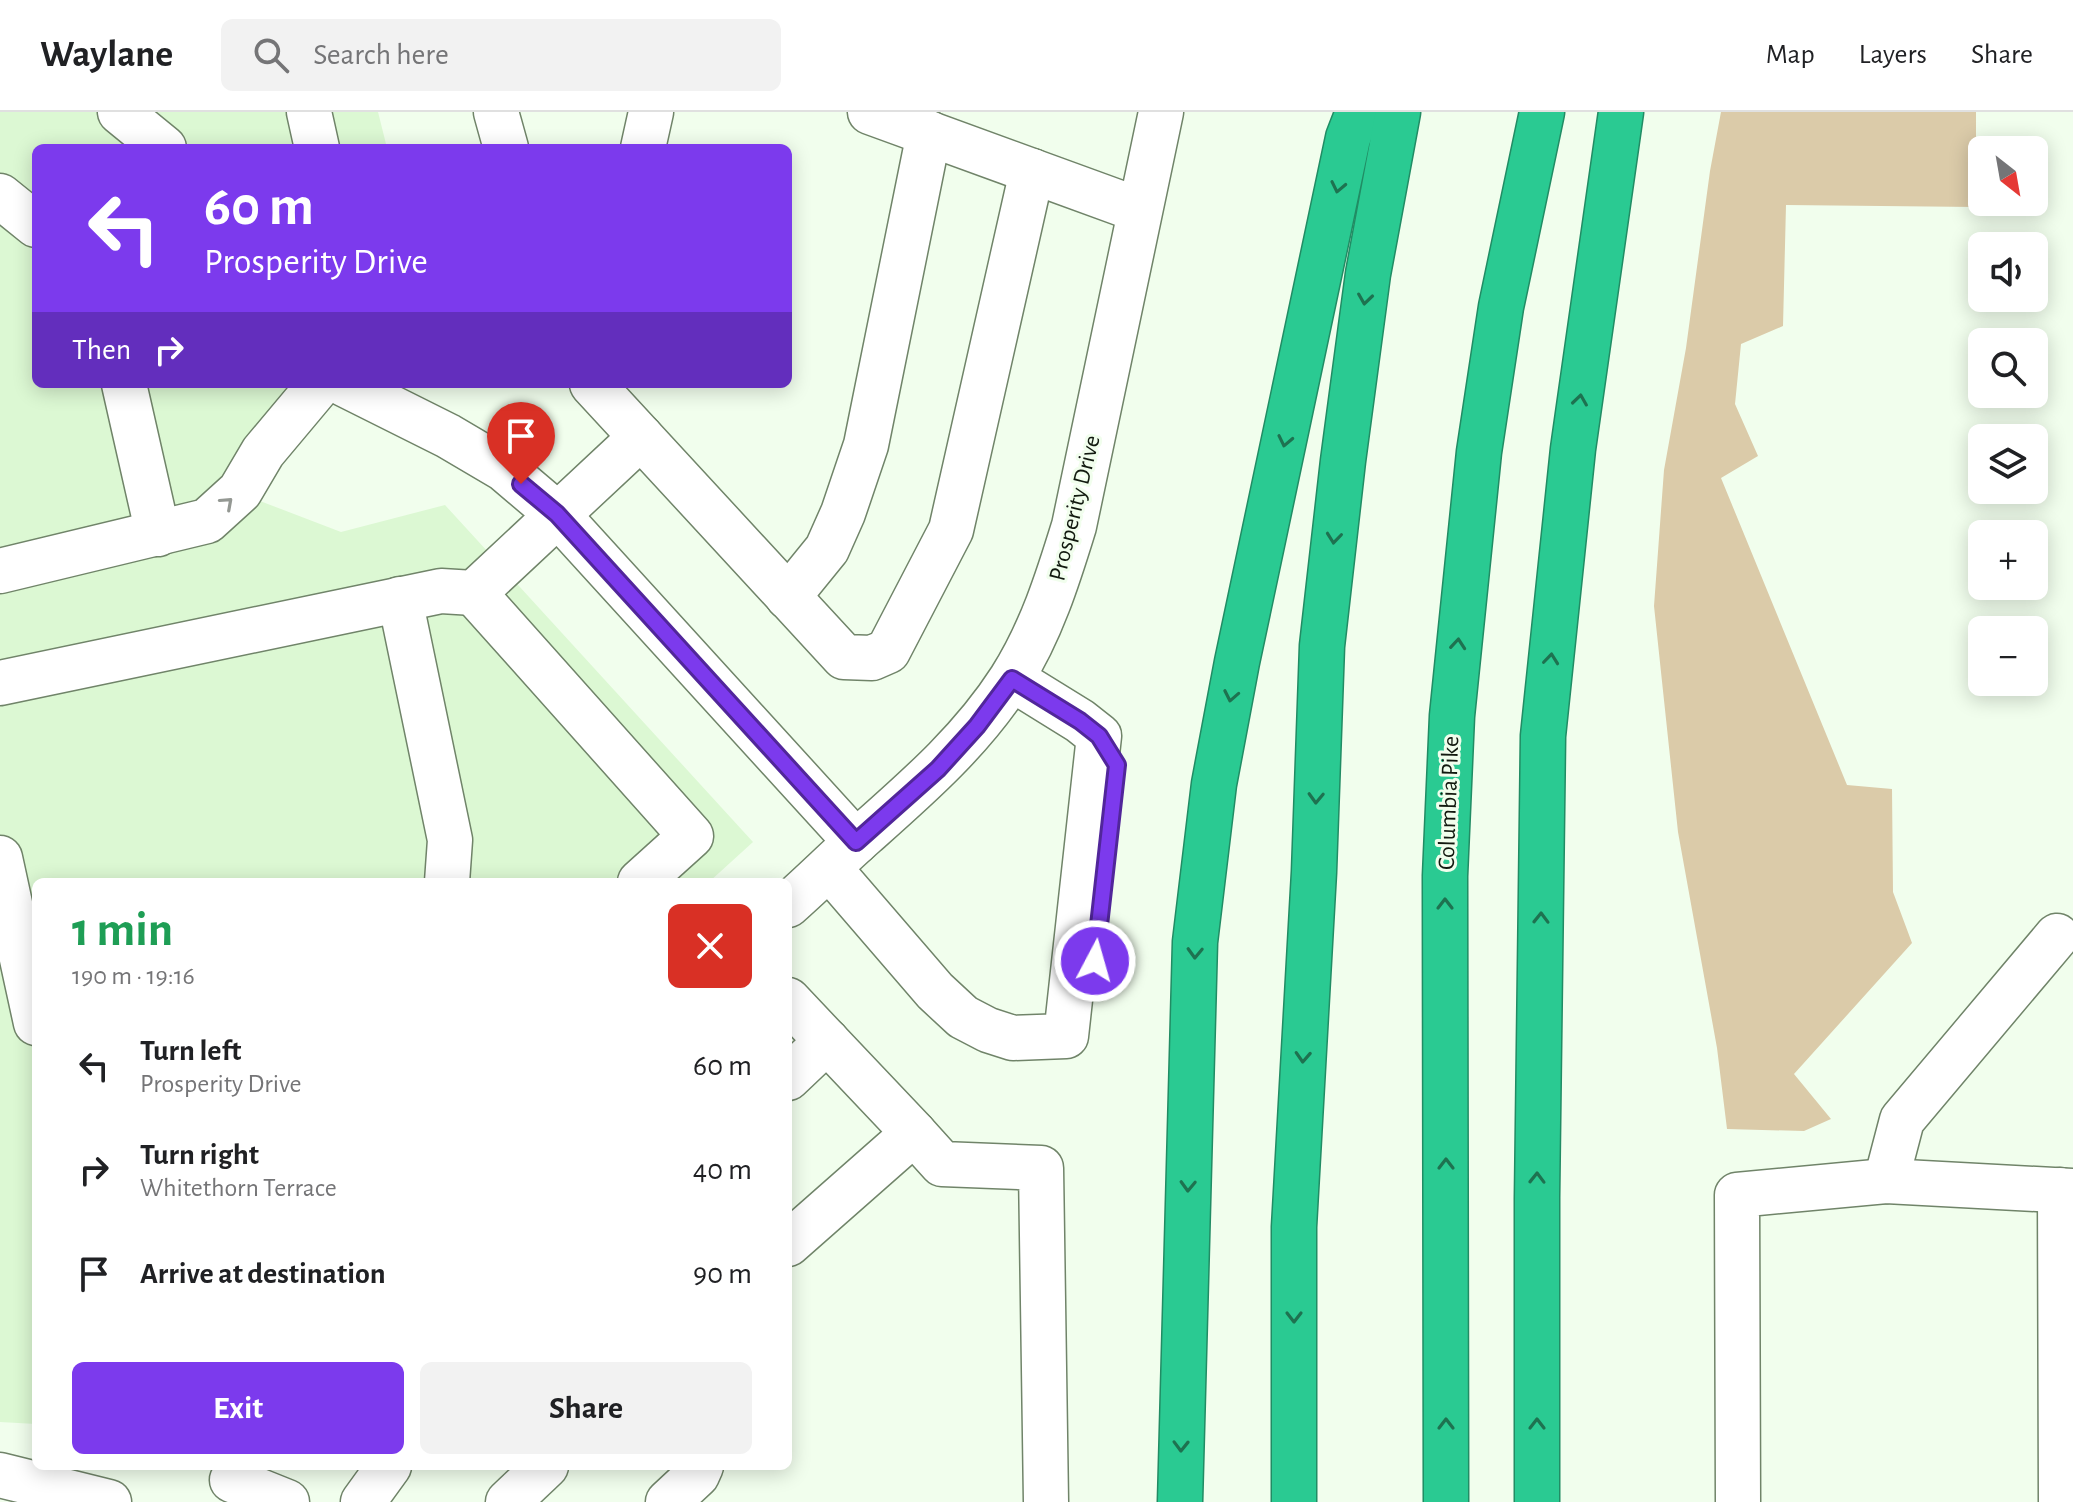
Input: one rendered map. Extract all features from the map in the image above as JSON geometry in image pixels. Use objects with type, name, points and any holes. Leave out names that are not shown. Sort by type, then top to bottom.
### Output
[{"type":"highway","points":[[1180,1502],[1195,942],[1214,784],[1348,138],[1358,112]]},
{"type":"highway","points":[[1294,1502],[1294,1227],[1314,872],[1322,646],[1368,274],[1398,112]]},
{"type":"highway","name":"Columbia Pike","points":[[1446,1502],[1445,876],[1452,716],[1479,452],[1501,307],[1542,112]]},
{"type":"highway","points":[[1537,1502],[1543,736],[1573,449],[1621,112]]},
{"type":"street","points":[[120,112],[159,144]]},
{"type":"street","points":[[309,112],[316,144]]},
{"type":"street","points":[[496,112],[505,144]]},
{"type":"street","points":[[644,144],[651,112]]},
{"type":"street","points":[[870,112],[1139,210]]},
{"type":"street","name":"Prosperity Drive","points":[[792,901],[938,769],[977,726],[1012,679],[1034,637],[1074,526],[1161,112]]},
{"type":"street","points":[[788,597],[827,549],[866,445],[929,133]]},
{"type":"street","points":[[596,388],[844,657],[872,658],[888,651],[951,530],[1032,171]]},
{"type":"street","points":[[0,196],[32,222]]},
{"type":"street","points":[[125,388],[158,534]]},
{"type":"street","points":[[0,571],[207,521],[240,491],[263,452],[317,388]]},
{"type":"street","points":[[352,388],[448,436],[504,469],[557,514],[843,855],[935,991],[963,1017],[1013,1038],[1066,1036],[1090,728],[1012,679]]},
{"type":"street","points":[[474,593],[641,437]]},
{"type":"street","points":[[0,683],[441,591],[474,593],[691,836],[644,878]]},
{"type":"street","points":[[400,599],[450,840],[447,878]]},
{"type":"street","points":[[0,858],[32,1005]]},
{"type":"street","points":[[1886,1181],[1902,1120],[2057,936]]},
{"type":"street","points":[[792,1004],[942,1164],[1041,1168],[1046,1502]]},
{"type":"street","points":[[792,1074],[827,1041]]},
{"type":"street","points":[[792,1240],[914,1133]]},
{"type":"street","points":[[1738,1502],[1737,1195],[1886,1181],[2067,1191],[2061,1502]]},
{"type":"street","points":[[363,1502],[386,1470]]},
{"type":"street","points":[[508,1502],[542,1470]]},
{"type":"street","points":[[668,1502],[699,1470]]},
{"type":"street","points":[[0,1475],[53,1495],[109,1502]]},
{"type":"street","points":[[231,1483],[287,1502]]},
{"type":"shaded area","points":[[0,112],[378,112],[386,144],[32,144],[32,388],[324,388],[247,496],[341,532],[445,505],[753,842],[713,878],[32,878],[32,1424],[0,1422]]},
{"type":"shaded area","points":[[1721,112],[1976,112],[1976,136],[1968,136],[1968,207],[1786,205],[1783,326],[1741,344],[1735,404],[1758,456],[1721,478],[1847,785],[1892,789],[1893,892],[1912,943],[1794,1074],[1831,1119],[1804,1131],[1727,1129],[1717,1048],[1678,832],[1654,606],[1664,470],[1686,348]]},
{"type":"route","points":[[521,484],[557,514],[856,842],[938,769],[977,726],[1012,679],[1099,736],[1117,765],[1095,961]]}]
